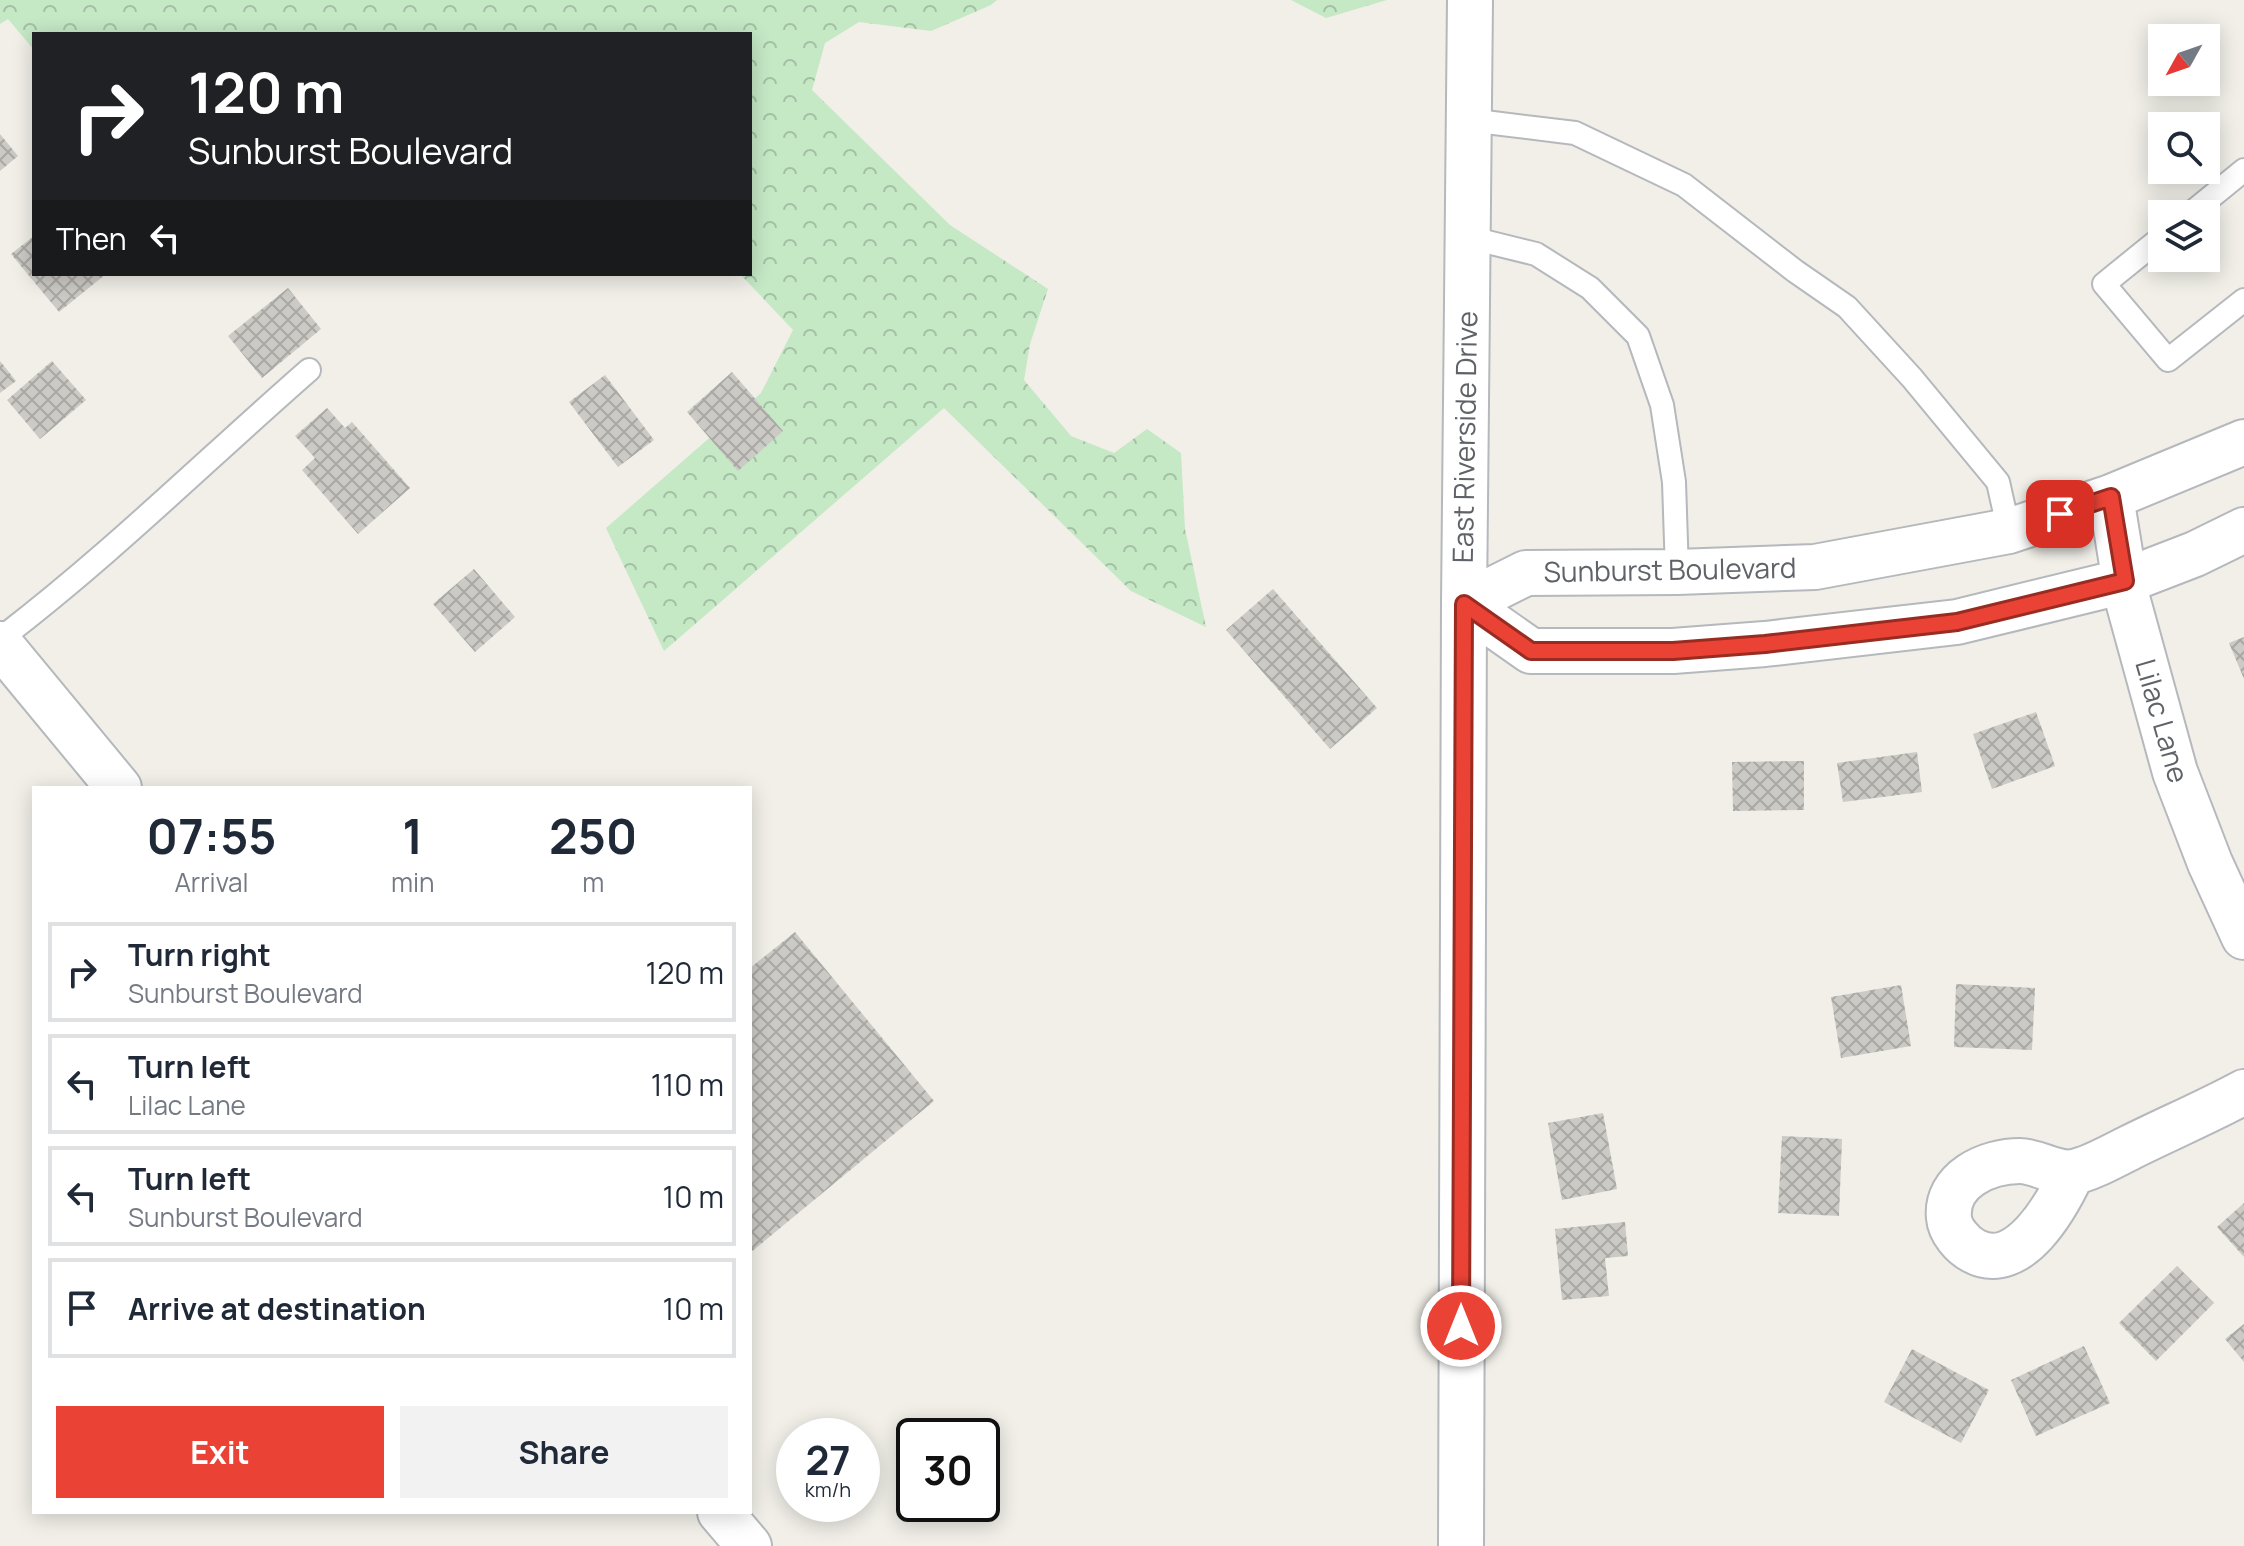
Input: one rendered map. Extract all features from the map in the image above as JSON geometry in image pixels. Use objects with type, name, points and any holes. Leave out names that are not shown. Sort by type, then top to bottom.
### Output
[{"type":"street","name":"East Riverside Drive","points":[[1461,1546],[1464,604],[1470,0]]},
{"type":"street","name":"Sunburst Boulevard","points":[[1464,604],[1526,573],[1815,567],[2009,531],[2111,497],[2244,442]]},
{"type":"street","name":"Lilac Lane","points":[[2111,497],[2128,601],[2175,772],[2210,863],[2244,937]]},
{"type":"street","points":[[1464,604],[1531,651],[1673,651],[1765,644],[1957,622],[2125,581],[2195,554],[2244,530]]},
{"type":"street","points":[[0,641],[117,786]]},
{"type":"street","points":[[2072,1173],[2244,1092]]},
{"type":"street","points":[[722,1514],[749,1546]]},
{"type":"lane","points":[[1469,120],[1575,133],[1684,185],[1847,307],[1912,378],[1998,482],[2009,531]]},
{"type":"lane","points":[[2207,200],[2244,170]]},
{"type":"lane","points":[[1467,237],[1536,254],[1590,288],[1638,336],[1662,405],[1674,482],[1677,572]]},
{"type":"lane","points":[[2148,248],[2104,284],[2168,360],[2244,300]]},
{"type":"lane","points":[[0,641],[122,538],[309,370]]},
{"type":"green space","points":[[0,0],[997,0],[931,31],[859,22],[825,43],[812,90],[950,225],[1048,289],[1030,344],[1024,380],[1071,436],[1114,453],[1147,429],[1181,453],[1185,529],[1206,627],[1131,591],[944,408],[664,651],[606,528],[761,393],[793,330],[742,276],[752,276],[752,32],[32,32],[32,48],[8,19],[0,24]]},
{"type":"green space","points":[[1291,0],[1387,0],[1326,18]]},
{"type":"building","points":[[0,134],[18,156],[0,171]]},
{"type":"building","points":[[32,238],[32,276],[104,276],[59,312],[11,254]]},
{"type":"building","points":[[288,288],[321,329],[262,378],[228,336]]},
{"type":"building","points":[[0,361],[16,381],[0,393]]},
{"type":"building","points":[[52,361],[86,400],[40,439],[7,400]]},
{"type":"building","points":[[732,372],[783,431],[738,471],[687,412]]},
{"type":"building","points":[[605,375],[654,440],[618,467],[569,402]]},
{"type":"building","points":[[327,408],[345,428],[352,422],[410,488],[358,534],[302,470],[315,458],[295,436]]},
{"type":"building","points":[[474,569],[515,617],[475,652],[433,604]]},
{"type":"building","points":[[1273,589],[1377,708],[1330,749],[1226,630]]},
{"type":"building","points":[[2244,637],[2244,679],[2229,643]]},
{"type":"building","points":[[2036,712],[2055,766],[1992,789],[1973,734]]},
{"type":"building","points":[[1917,752],[1922,792],[1843,802],[1837,763]]},
{"type":"building","points":[[1804,761],[1804,810],[1733,811],[1732,762]]},
{"type":"building","points":[[795,932],[934,1101],[752,1251],[752,966]]},
{"type":"building","points":[[1956,984],[2035,988],[2032,1050],[1954,1047]]},
{"type":"building","points":[[1901,985],[1911,1046],[1841,1058],[1831,997]]},
{"type":"building","points":[[1603,1113],[1617,1189],[1562,1200],[1548,1123]]},
{"type":"building","points":[[1782,1136],[1842,1139],[1839,1216],[1778,1213]]},
{"type":"building","points":[[2244,1203],[2244,1257],[2217,1227]]},
{"type":"building","points":[[1625,1222],[1628,1256],[1605,1258],[1609,1296],[1562,1300],[1555,1229]]},
{"type":"building","points":[[2177,1266],[2214,1303],[2156,1361],[2119,1323]]},
{"type":"building","points":[[2244,1324],[2244,1362],[2225,1339]]},
{"type":"building","points":[[2084,1346],[2110,1403],[2036,1436],[2011,1380]]},
{"type":"building","points":[[1912,1349],[1989,1390],[1961,1443],[1884,1402]]},
{"type":"route","points":[[1461,1326],[1464,604],[1531,651],[1673,651],[1957,622],[2125,581],[2111,497],[2060,514]]}]
